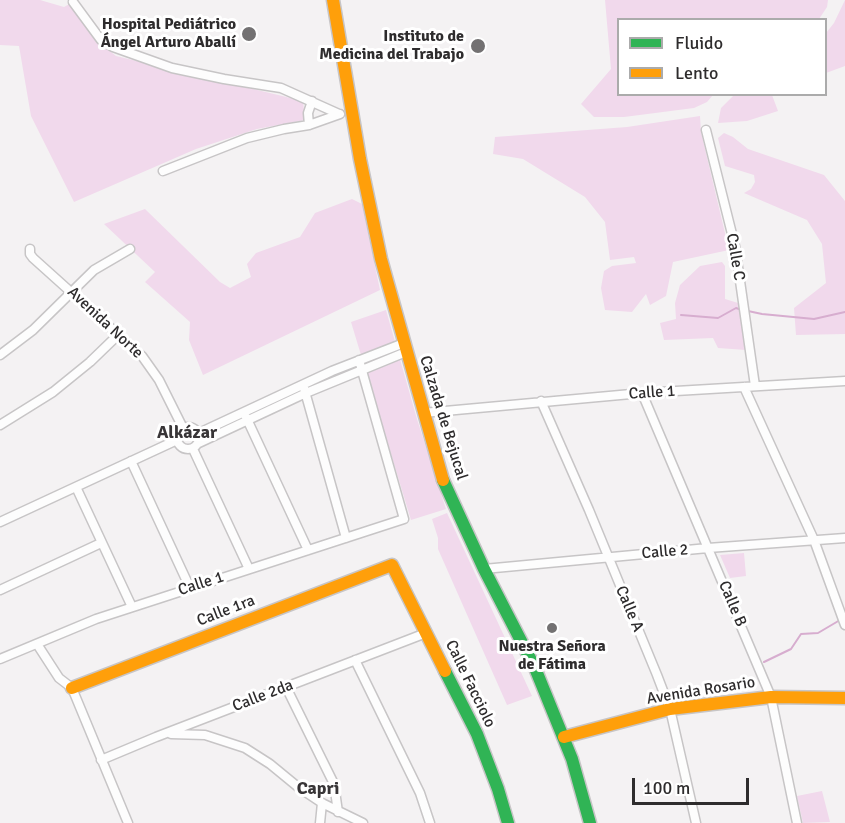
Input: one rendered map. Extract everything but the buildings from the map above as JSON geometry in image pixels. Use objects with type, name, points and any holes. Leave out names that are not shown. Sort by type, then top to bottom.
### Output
[{"type":"street","name":"Calzada de Bejucal","points":[[333,0],[381,260],[445,486],[484,569],[535,668],[576,770],[590,823]]},
{"type":"street","points":[[73,2],[102,40],[113,47],[172,68],[281,88],[339,114]]},
{"type":"street","points":[[309,125],[308,112],[312,101]]},
{"type":"street","points":[[163,171],[247,138],[309,125],[339,114],[352,112]]},
{"type":"street","name":"Calle C","points":[[706,130],[735,246],[755,386]]},
{"type":"street","name":"Avenida Norte","points":[[30,249],[33,258],[119,334],[151,367],[183,428]]},
{"type":"street","points":[[0,355],[33,330],[94,270],[130,249]]},
{"type":"street","points":[[0,425],[53,392],[90,362],[119,334]]},
{"type":"street","points":[[198,433],[193,428],[183,428],[178,433],[177,440],[183,448],[196,446],[359,360],[405,347]]},
{"type":"street","points":[[198,433],[304,388],[362,369],[405,347]]},
{"type":"street","points":[[359,360],[362,369]]},
{"type":"street","name":"Calle 1","points":[[0,659],[132,607],[404,518],[362,369]]},
{"type":"street","name":"Calle 1","points":[[423,413],[642,393],[845,381]]},
{"type":"street","points":[[744,387],[814,540],[845,625]]},
{"type":"street","points":[[304,388],[346,538]]},
{"type":"street","name":"Calle B","points":[[642,393],[771,697],[797,823]]},
{"type":"street","name":"Calle A","points":[[541,402],[670,709],[696,823]]},
{"type":"street","points":[[243,412],[308,550]]},
{"type":"street","points":[[198,433],[196,446],[249,569]]},
{"type":"street","points":[[0,522],[177,440]]},
{"type":"street","points":[[131,461],[190,588]]},
{"type":"street","points":[[76,487],[132,607]]},
{"type":"street","name":"Calle 2","points":[[484,569],[845,538]]},
{"type":"street","points":[[0,590],[102,543]]},
{"type":"street","name":"Calle Facciolo","points":[[392,565],[477,734],[508,823]]},
{"type":"street","name":"Calle 1ra","points":[[72,688],[392,565]]},
{"type":"street","name":"Calle 2da","points":[[101,760],[426,633]]},
{"type":"street","points":[[37,644],[59,678],[72,688],[128,823]]},
{"type":"street","points":[[355,660],[420,794],[430,823]]},
{"type":"street","points":[[286,687],[334,784],[338,812]]},
{"type":"street","name":"Avenida Rosario","points":[[564,737],[670,709],[771,697],[845,698]]},
{"type":"street","points":[[156,737],[195,734],[232,742],[256,754],[322,803],[363,823]]},
{"type":"street","points":[[320,823],[322,803]]},
{"type":"shaded area","points":[[0,0],[40,0],[64,7],[73,2],[101,44],[116,56],[303,101],[305,120],[257,129],[196,149],[74,202],[31,116],[19,46],[0,45]]},
{"type":"shaded area","points":[[605,0],[828,0],[827,7],[820,18],[617,18],[617,96],[712,96],[707,102],[694,108],[624,117],[594,117],[581,104],[611,69]]},
{"type":"shaded area","points":[[845,0],[845,66],[827,73],[827,32]]},
{"type":"shaded area","points":[[733,96],[772,96],[778,111],[747,121],[718,123],[721,108]]},
{"type":"shaded area","points":[[700,116],[701,132],[729,250],[673,262],[666,296],[650,305],[646,294],[632,312],[605,310],[601,288],[604,271],[612,266],[636,263],[634,257],[610,260],[605,222],[585,197],[523,159],[493,154],[495,137],[627,127]]},
{"type":"shaded area","points":[[724,133],[748,149],[824,175],[845,201],[845,334],[796,335],[794,308],[826,283],[822,244],[807,220],[744,193],[751,189],[755,182],[754,175],[725,166],[718,138]]},
{"type":"shaded area","points":[[352,199],[362,204],[380,290],[203,375],[189,340],[190,322],[145,282],[155,272],[104,224],[145,209],[220,282],[230,288],[251,277],[247,264],[256,253],[300,237],[315,213]]},
{"type":"shaded area","points":[[722,262],[725,266],[725,299],[738,303],[746,350],[718,348],[713,338],[664,340],[660,323],[676,319],[675,303],[680,285],[700,266]]},
{"type":"shaded area","points":[[386,310],[446,509],[411,520],[351,322]]},
{"type":"shaded area","points":[[447,513],[532,696],[507,705],[438,549],[438,538],[432,519]]},
{"type":"shaded area","points":[[744,553],[746,576],[730,578],[720,555]]},
{"type":"shaded area","points":[[822,791],[830,822],[803,823],[797,796]]},
{"type":"waterway","points":[[681,315],[718,318],[736,308],[742,310]]},
{"type":"waterway","points":[[748,311],[814,319],[845,312]]},
{"type":"waterway","points":[[764,662],[791,649],[801,634],[818,633],[840,620]]},
{"type":"traffic: fast","points":[[443,480],[484,569],[535,668],[572,759],[590,823]]},
{"type":"traffic: fast","points":[[445,671],[477,734],[508,823]]},
{"type":"traffic: slow","points":[[333,0],[360,159],[381,259],[443,480]]},
{"type":"traffic: slow","points":[[72,688],[392,565],[445,671]]},
{"type":"traffic: slow","points":[[564,737],[670,709],[771,697],[845,698]]},
{"type":"place","name":"Hospital Pediátrico Ángel Arturo Aballí","points":[[249,34]]},
{"type":"place","name":"Instituto de Medicina del Trabajo","points":[[478,46]]},
{"type":"place","name":"Nuestra Señora de Fátima","points":[[552,628]]},
{"type":"district","name":"Alkázar","points":[[187,433]]},
{"type":"district","name":"Capri","points":[[318,789]]}]
